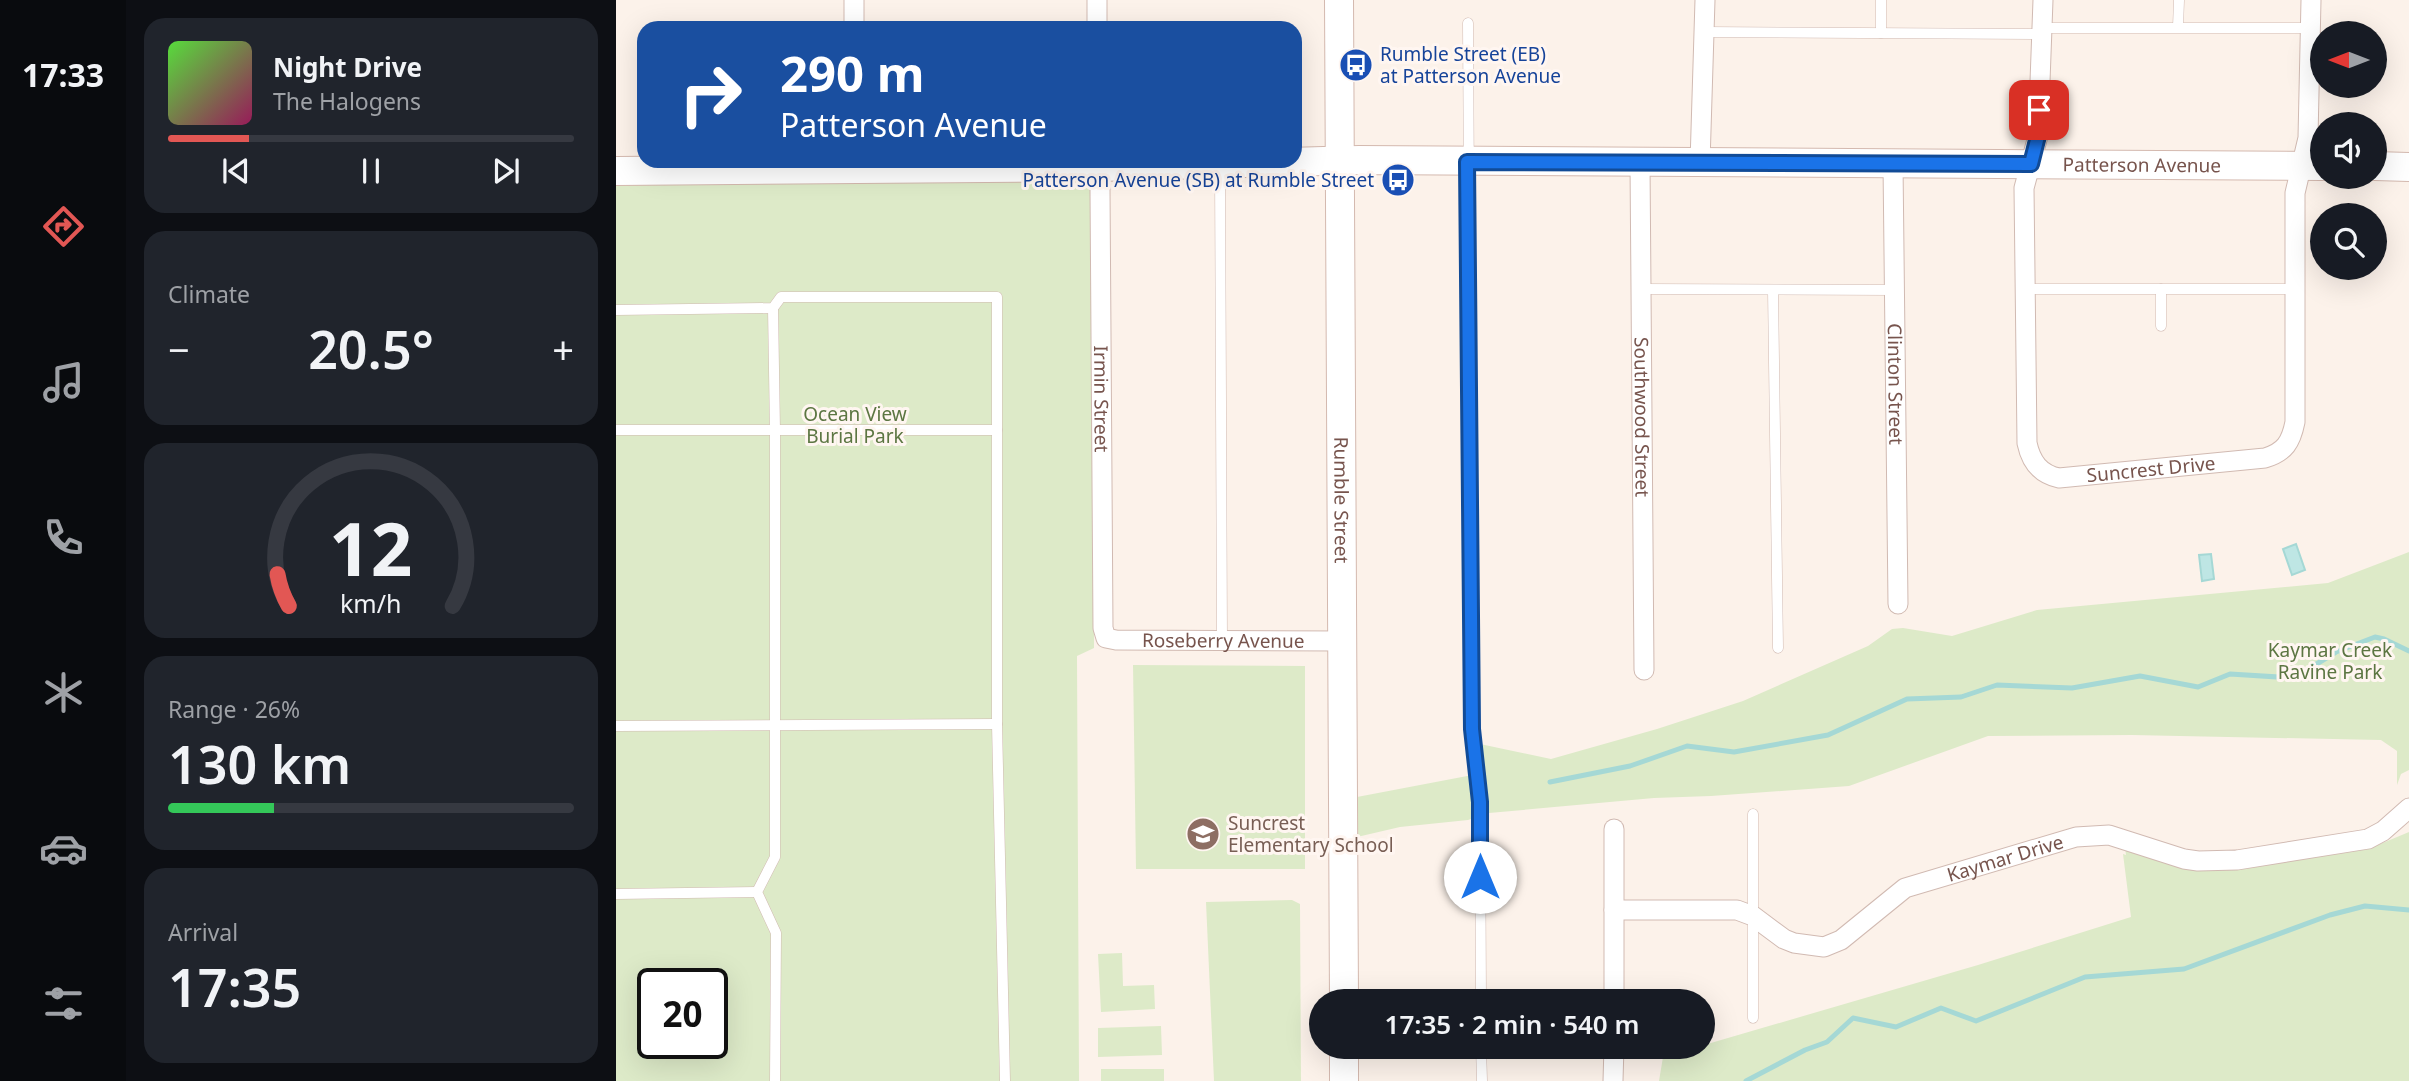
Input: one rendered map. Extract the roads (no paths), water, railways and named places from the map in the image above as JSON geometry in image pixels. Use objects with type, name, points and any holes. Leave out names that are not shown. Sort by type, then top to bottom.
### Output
[{"type":"street","points":[[854,0],[854,21]]},
{"type":"street","points":[[1097,0],[1097,21]]},
{"type":"street","name":"Rumble Street","points":[[1339,0],[1344,989]]},
{"type":"street","points":[[1700,163],[1705,0]]},
{"type":"street","name":"Suncrest Drive","points":[[2043,0],[2038,136],[2024,188],[2025,289],[2027,443],[2029,455],[2049,476],[2070,478],[2265,458],[2284,450],[2295,422],[2295,193],[2310,169]]},
{"type":"street","name":"Suncrest Drive","points":[[2311,0],[2311,21]]},
{"type":"street","name":"Suncrest Drive","points":[[2310,65],[2310,152]]},
{"type":"street","name":"Patterson Avenue","points":[[1302,161],[2310,166]]},
{"type":"street","name":"Southwood Street","points":[[1640,163],[1644,670]]},
{"type":"street","name":"Clinton Street","points":[[1893,164],[1898,604]]},
{"type":"street","points":[[2387,166],[2409,167]]},
{"type":"street","name":"Patterson Avenue","points":[[616,171],[734,168]]},
{"type":"street","name":"Irmin Street","points":[[1098,168],[1103,628],[1106,638]]},
{"type":"street","name":"Roseberry Avenue","points":[[1106,638],[1343,641]]},
{"type":"street","name":"Kaymar Drive","points":[[1614,910],[1731,909],[1753,916],[1784,939],[1824,947],[1841,940],[1905,888],[2076,836],[2109,835],[2184,859],[2237,860],[2368,839],[2383,831],[2409,808]]},
{"type":"street","points":[[1614,989],[1615,829]]},
{"type":"street","points":[[1344,1059],[1344,1081]]},
{"type":"street","points":[[1613,1081],[1614,1059]]},
{"type":"lane","points":[[1881,0],[1881,33]]},
{"type":"lane","points":[[2178,27],[2179,0]]},
{"type":"lane","points":[[1468,23],[1472,729],[1480,802],[1481,989]]},
{"type":"lane","points":[[1704,33],[2310,28]]},
{"type":"lane","points":[[1220,168],[1222,641]]},
{"type":"lane","points":[[1641,289],[1895,290]]},
{"type":"lane","points":[[2025,289],[2296,289]]},
{"type":"lane","points":[[2161,289],[2161,326]]},
{"type":"lane","points":[[1773,290],[1778,649]]},
{"type":"lane","points":[[757,892],[775,858],[773,308],[781,297],[997,297],[998,724],[1005,1081]]},
{"type":"lane","points":[[616,310],[773,308]]},
{"type":"lane","points":[[616,430],[998,430]]},
{"type":"lane","points":[[616,726],[998,724]]},
{"type":"lane","points":[[1753,814],[1754,1018]]},
{"type":"lane","points":[[616,894],[757,892]]},
{"type":"lane","points":[[757,892],[776,933],[775,1081]]},
{"type":"lane","points":[[1481,1059],[1482,1081]]},
{"type":"water","points":[[2296,544],[2305,570],[2292,575],[2283,549]]},
{"type":"water","points":[[2211,554],[2214,579],[2202,581],[2199,555]]},
{"type":"waterway","points":[[1550,782],[1630,766],[1687,746],[1734,752],[1828,735],[1907,699],[1961,697],[1997,685],[2072,688],[2140,676],[2198,687],[2230,674],[2294,678],[2336,652],[2375,637],[2409,651]]},
{"type":"waterway","points":[[1746,1081],[1805,1050],[1827,1042],[1853,1018],[1896,1027],[1941,1008],[1976,1021],[2085,977],[2184,969],[2330,915],[2365,906],[2409,910]]},
{"type":"place","name":"Rumble Street (EB) at Patterson Avenue","points":[[1356,65]]},
{"type":"place","name":"Patterson Avenue (SB) at Rumble Street","points":[[1398,180]]},
{"type":"place","name":"Suncrest Elementary School","points":[[1203,834]]},
{"type":"park label","name":"Ocean View Burial Park","points":[[855,425]]},
{"type":"park label","name":"Kaymar Creek Ravine Park","points":[[2330,661]]}]
